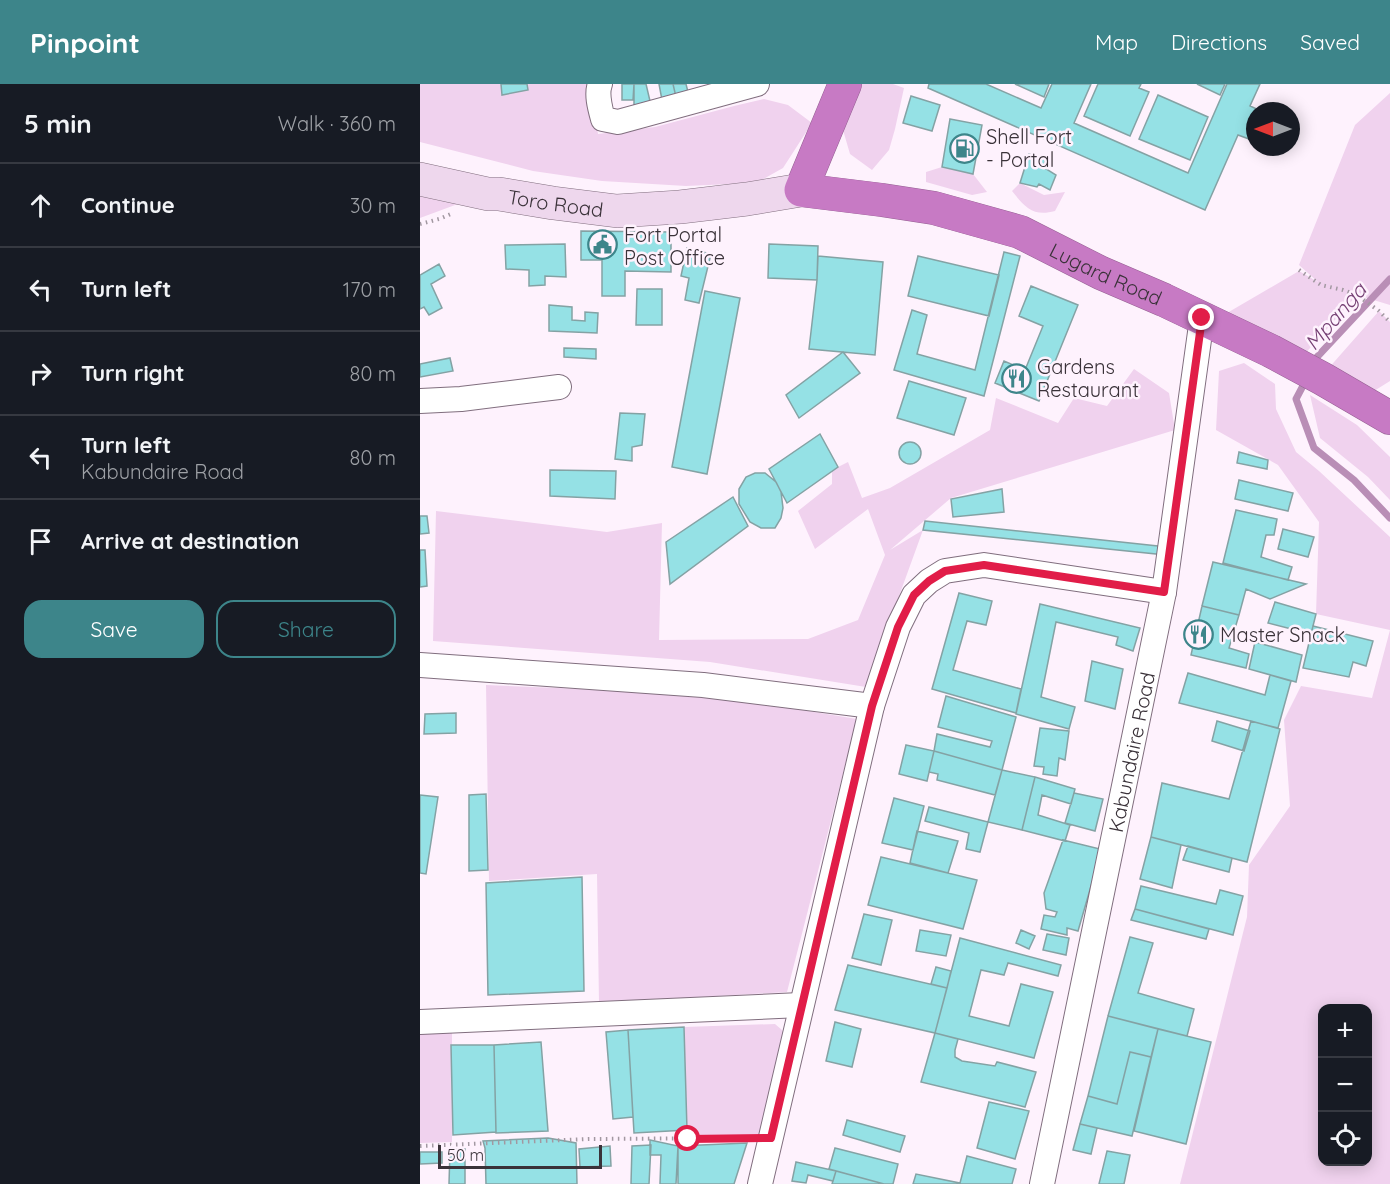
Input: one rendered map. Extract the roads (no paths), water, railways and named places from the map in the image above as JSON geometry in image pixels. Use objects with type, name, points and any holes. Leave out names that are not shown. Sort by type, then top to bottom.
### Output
[{"type":"highway","points":[[801,190],[845,84]]},
{"type":"highway","name":"Lugard Road","points":[[801,190],[934,208],[1020,232],[1101,273],[1271,351],[1385,408]]},
{"type":"main road","name":"Toro Road","points":[[420,179],[488,194],[617,211],[680,207],[801,190]]},
{"type":"street","points":[[600,84],[598,89],[603,119],[618,122],[757,84]]},
{"type":"street","name":"Kabundaire Road","points":[[1042,1184],[1164,592],[1202,318]]},
{"type":"street","points":[[420,401],[461,399],[559,387]]},
{"type":"street","points":[[760,1184],[872,706],[898,627],[914,595],[929,581],[945,571],[984,565],[1164,592]]},
{"type":"street","points":[[420,665],[703,685],[872,706]]},
{"type":"street","points":[[420,1022],[801,1005]]},
{"type":"waterway","name":"Mpanga","points":[[1314,365],[1317,357],[1390,279]]},
{"type":"waterway","name":"Mpanga","points":[[1306,380],[1296,399],[1314,448],[1354,480],[1390,518]]},
{"type":"place","name":"Shell Fort - Portal","points":[[965,148]]},
{"type":"place","name":"Fort Portal Post Office","points":[[603,245]]},
{"type":"place","name":"Gardens Restaurant","points":[[1016,378]]},
{"type":"place","name":"Master Snack","points":[[1199,634]]}]
